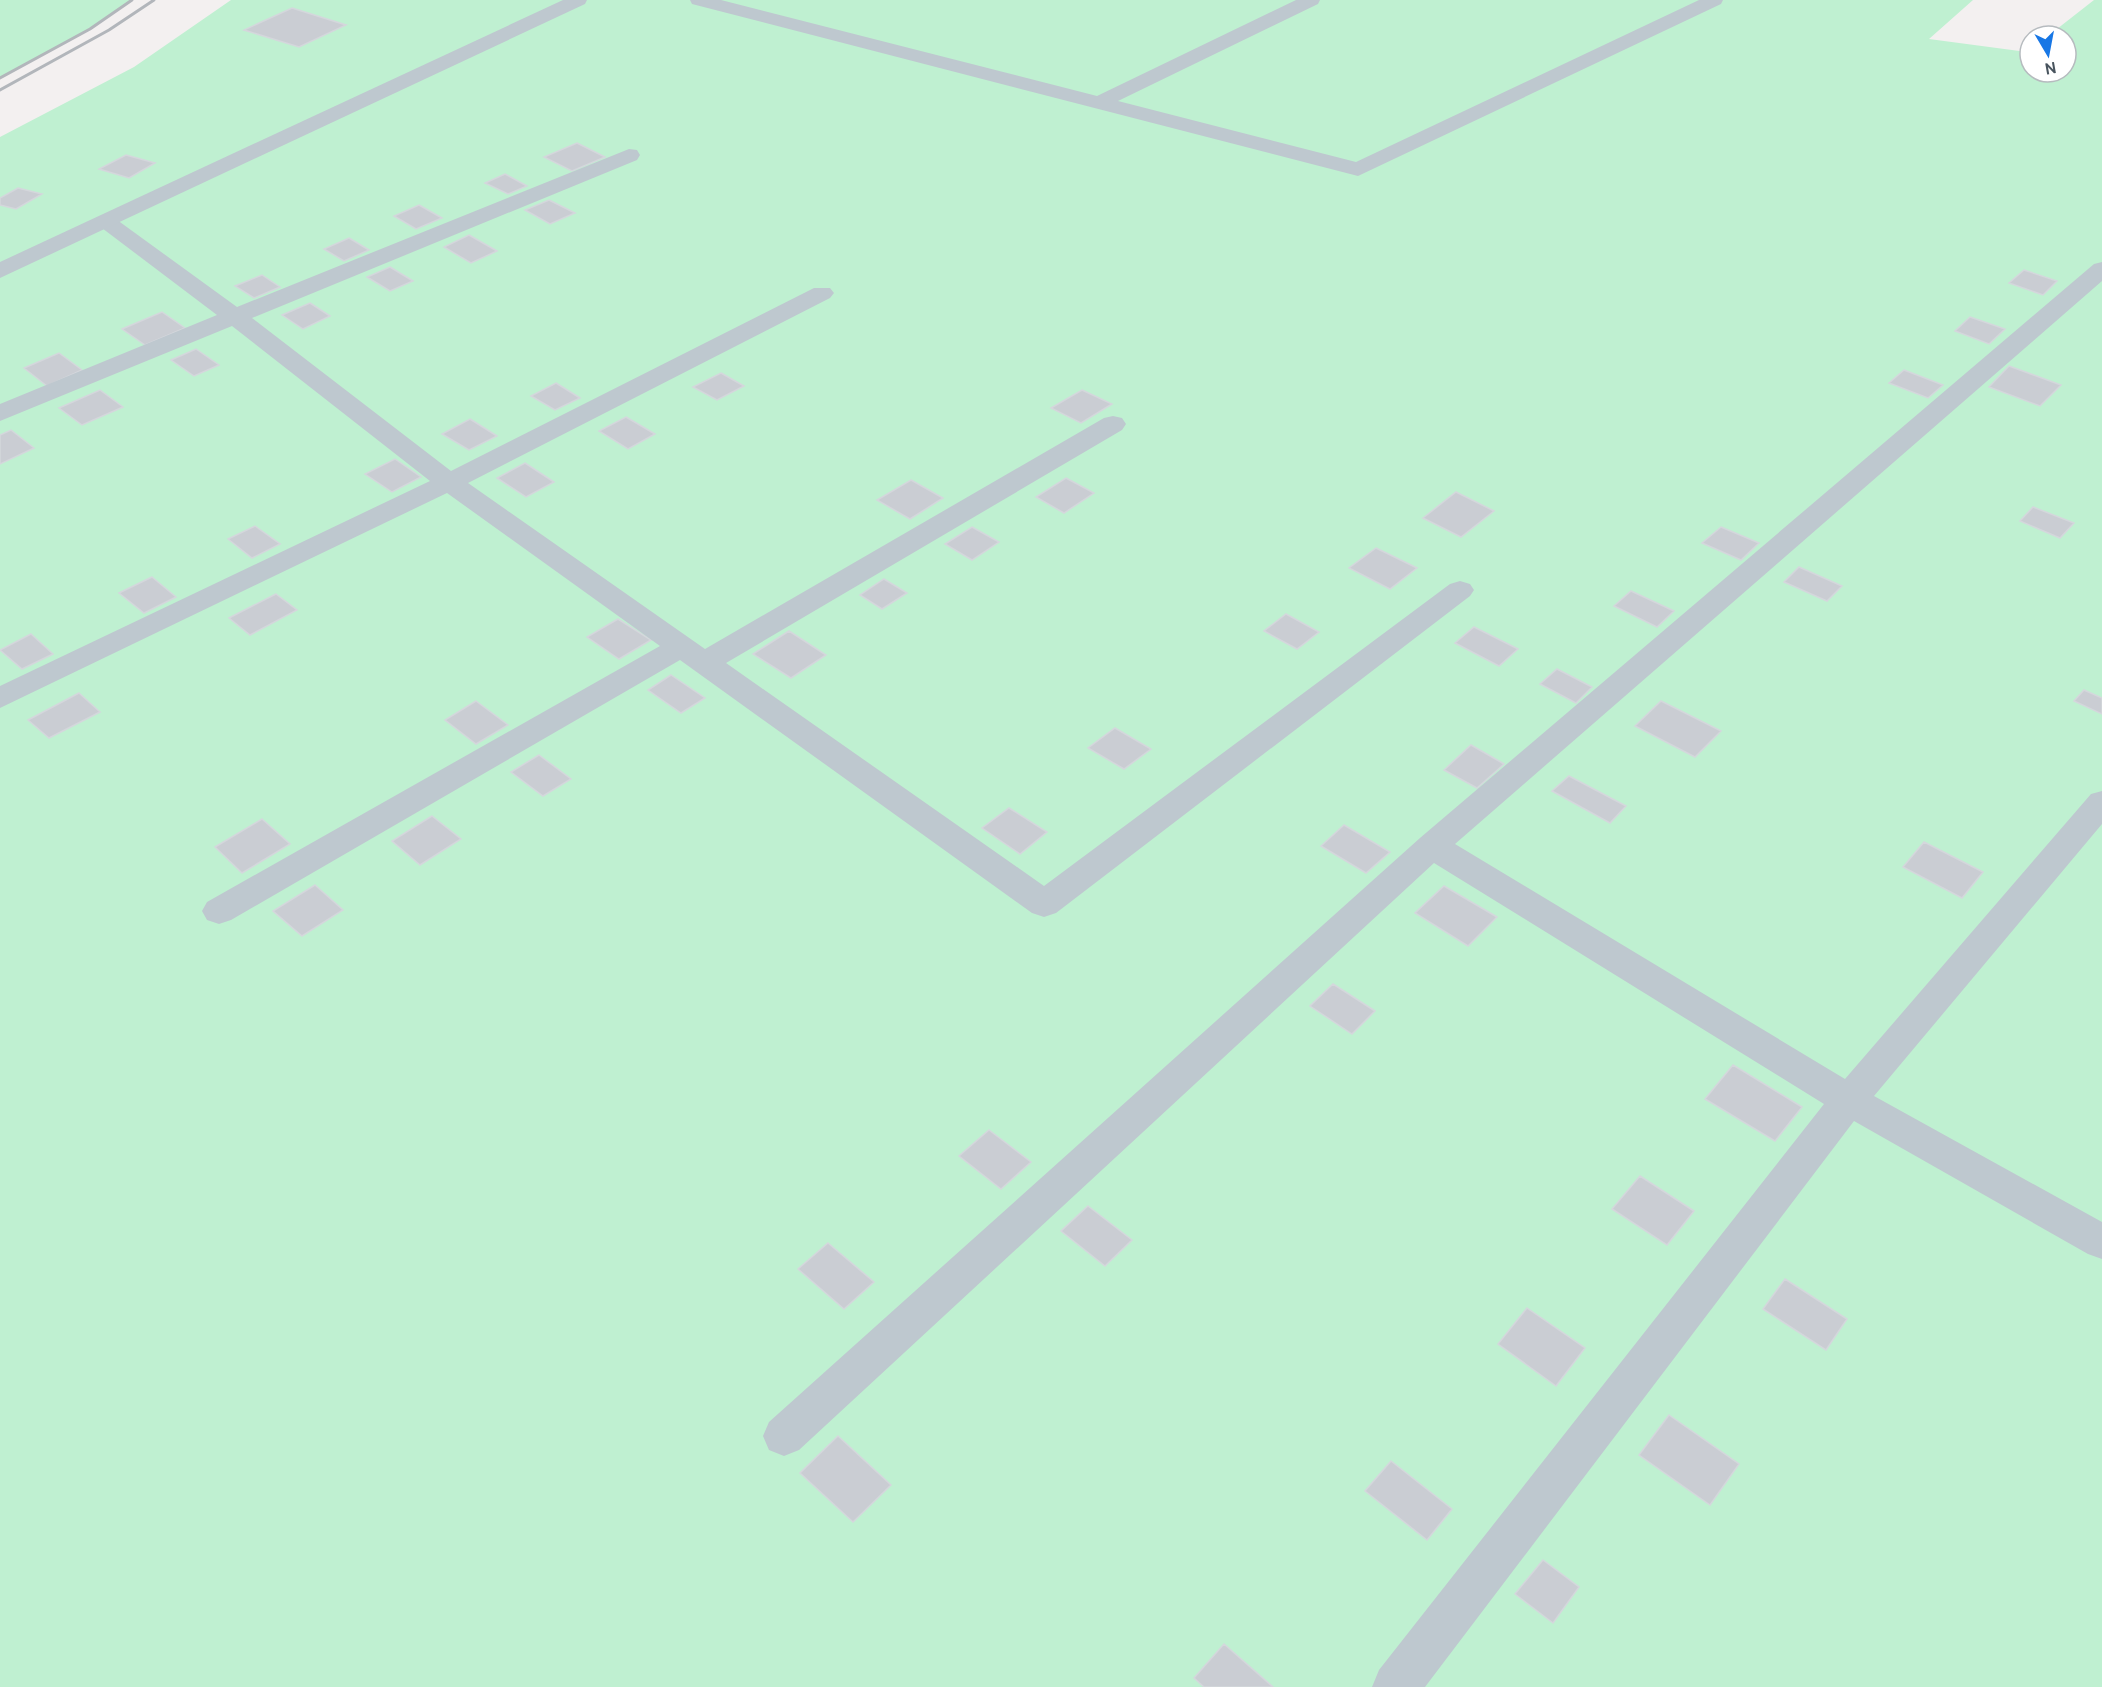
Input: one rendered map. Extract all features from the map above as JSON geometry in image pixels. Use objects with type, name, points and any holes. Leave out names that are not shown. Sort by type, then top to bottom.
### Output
[{"type":"street","points":[[0,271],[578,0]]},
{"type":"street","points":[[699,0],[1358,169],[1714,0]]},
{"type":"street","points":[[1098,103],[1311,0]]},
{"type":"street","points":[[0,413],[629,155]]},
{"type":"street","points":[[105,222],[235,317],[449,482],[1044,904],[1460,590]]},
{"type":"street","points":[[784,1436],[1432,846],[2102,268]]},
{"type":"street","points":[[0,698],[449,482],[822,293]]},
{"type":"street","points":[[219,911],[693,655],[1113,424]]},
{"type":"street","points":[[1396,1687],[1849,1100],[2102,802]]},
{"type":"street","points":[[1432,846],[1849,1100],[2102,1242]]},
{"type":"green space","points":[[0,0],[132,0],[90,29],[0,78]]},
{"type":"green space","points":[[231,0],[1973,0],[1929,39],[2018,51],[2018,84],[2078,84],[2078,24],[2063,24],[2094,0],[2102,0],[2102,1687],[0,1687],[0,137],[134,67]]},
{"type":"building","points":[[292,8],[346,25],[299,47],[244,30]]},
{"type":"building","points":[[577,143],[605,157],[572,171],[544,157]]},
{"type":"building","points":[[126,155],[155,163],[129,178],[99,169]]},
{"type":"building","points":[[505,174],[527,186],[508,194],[485,183]]},
{"type":"building","points":[[18,188],[42,194],[16,209],[0,205],[0,198]]},
{"type":"building","points":[[549,200],[575,213],[550,224],[525,210]]},
{"type":"building","points":[[419,205],[442,218],[416,229],[394,216]]},
{"type":"building","points":[[469,235],[497,251],[471,263],[444,247]]},
{"type":"building","points":[[349,238],[369,250],[344,261],[324,249]]},
{"type":"building","points":[[390,267],[413,281],[390,291],[367,277]]},
{"type":"building","points":[[2024,270],[2057,281],[2043,295],[2009,283]]},
{"type":"building","points":[[262,275],[280,287],[254,298],[235,286]]},
{"type":"building","points":[[310,303],[330,316],[303,329],[282,315]]},
{"type":"building","points":[[162,312],[185,328],[145,345],[122,329]]},
{"type":"building","points":[[1970,317],[2005,329],[1989,344],[1955,331]]},
{"type":"building","points":[[196,349],[219,365],[194,376],[171,360]]},
{"type":"building","points":[[59,353],[82,370],[47,386],[24,368]]},
{"type":"building","points":[[2009,366],[2061,385],[2040,406],[1989,387]]},
{"type":"building","points":[[1904,370],[1943,385],[1928,398],[1889,383]]},
{"type":"building","points":[[721,373],[744,386],[717,400],[693,387]]},
{"type":"building","points":[[556,383],[580,398],[555,410],[531,396]]},
{"type":"building","points":[[100,390],[123,407],[82,425],[59,408]]},
{"type":"building","points":[[1082,390],[1112,404],[1081,423],[1051,408]]},
{"type":"building","points":[[626,417],[655,434],[628,449],[599,431]]},
{"type":"building","points":[[470,419],[497,436],[469,450],[442,434]]},
{"type":"building","points":[[11,430],[34,448],[0,464],[0,435]]},
{"type":"building","points":[[395,459],[421,477],[392,492],[365,474]]},
{"type":"building","points":[[525,463],[554,482],[526,497],[497,478]]},
{"type":"building","points":[[1066,478],[1094,493],[1064,513],[1036,497]]},
{"type":"building","points":[[911,480],[943,498],[910,519],[877,500]]},
{"type":"building","points":[[1456,492],[1494,511],[1461,537],[1423,518]]},
{"type":"building","points":[[2033,507],[2074,523],[2060,538],[2020,521]]},
{"type":"building","points":[[255,526],[280,544],[252,558],[228,539]]},
{"type":"building","points":[[972,527],[999,542],[972,560],[945,544]]},
{"type":"building","points":[[1721,527],[1759,543],[1741,560],[1702,543]]},
{"type":"building","points":[[1376,548],[1417,568],[1390,589],[1349,568]]},
{"type":"building","points":[[1799,567],[1842,586],[1827,601],[1784,582]]},
{"type":"building","points":[[152,577],[176,597],[144,613],[119,593]]},
{"type":"building","points":[[884,579],[907,593],[882,609],[860,595]]},
{"type":"building","points":[[1631,591],[1674,611],[1657,627],[1614,606]]},
{"type":"building","points":[[276,594],[297,610],[250,635],[229,618]]},
{"type":"building","points":[[1286,614],[1319,632],[1297,649],[1264,631]]},
{"type":"building","points":[[618,619],[651,640],[619,659],[587,637]]},
{"type":"building","points":[[1474,627],[1518,649],[1499,666],[1455,643]]},
{"type":"building","points":[[789,631],[826,655],[791,678],[753,654]]},
{"type":"building","points":[[31,634],[53,654],[22,669],[0,650]]},
{"type":"building","points":[[1557,669],[1592,687],[1576,703],[1540,684]]},
{"type":"building","points":[[671,675],[705,698],[681,713],[648,690]]},
{"type":"building","points":[[2084,690],[2102,698],[2102,714],[2074,701]]},
{"type":"building","points":[[79,693],[100,712],[49,738],[28,720]]},
{"type":"building","points":[[476,701],[508,725],[476,744],[445,720]]},
{"type":"building","points":[[1661,701],[1721,731],[1695,757],[1635,726]]},
{"type":"building","points":[[1115,728],[1151,749],[1124,769],[1088,748]]},
{"type":"building","points":[[1471,745],[1504,764],[1477,788],[1444,770]]},
{"type":"building","points":[[539,755],[571,779],[543,796],[511,772]]},
{"type":"building","points":[[1569,776],[1626,806],[1610,823],[1552,791]]},
{"type":"building","points":[[1009,808],[1047,832],[1020,854],[982,828]]},
{"type":"building","points":[[432,816],[461,839],[420,865],[392,841]]},
{"type":"building","points":[[262,819],[290,844],[242,873],[215,847]]},
{"type":"building","points":[[1344,825],[1390,852],[1366,873],[1321,846]]},
{"type":"building","points":[[1924,842],[1983,872],[1962,898],[1903,867]]},
{"type":"building","points":[[315,885],[343,910],[302,936],[273,911]]},
{"type":"building","points":[[1444,886],[1497,917],[1468,946],[1415,913]]},
{"type":"building","points":[[1333,984],[1375,1011],[1352,1034],[1310,1006]]},
{"type":"building","points":[[1733,1065],[1802,1107],[1775,1141],[1705,1099]]},
{"type":"building","points":[[989,1130],[1031,1162],[1001,1189],[959,1156]]},
{"type":"building","points":[[1640,1176],[1694,1211],[1667,1245],[1612,1209]]},
{"type":"building","points":[[1088,1206],[1132,1240],[1105,1266],[1061,1231]]},
{"type":"building","points":[[828,1243],[874,1282],[844,1309],[798,1269]]},
{"type":"building","points":[[1785,1279],[1847,1319],[1826,1350],[1763,1309]]},
{"type":"building","points":[[1527,1308],[1585,1348],[1556,1386],[1498,1344]]},
{"type":"building","points":[[1669,1415],[1739,1464],[1710,1505],[1639,1455]]},
{"type":"building","points":[[838,1436],[891,1485],[853,1522],[800,1473]]},
{"type":"building","points":[[1391,1461],[1452,1509],[1427,1540],[1365,1491]]},
{"type":"building","points":[[1543,1560],[1579,1587],[1553,1623],[1515,1594]]},
{"type":"building","points":[[1224,1644],[1273,1687],[1204,1687],[1194,1678]]},
{"type":"railway","points":[[0,78],[90,29],[132,0]]},
{"type":"railway","points":[[0,90],[109,30],[154,0]]}]
